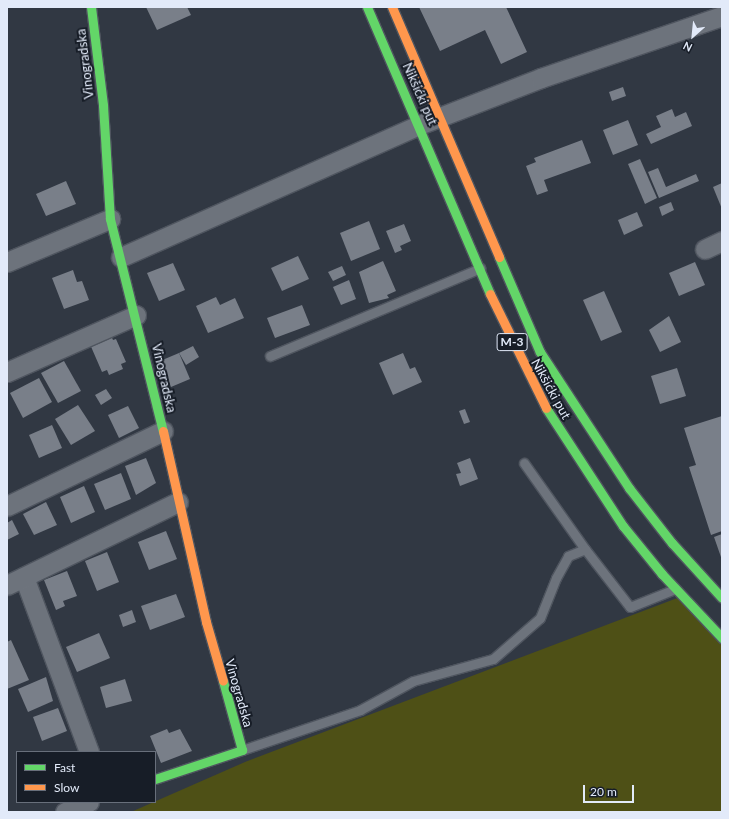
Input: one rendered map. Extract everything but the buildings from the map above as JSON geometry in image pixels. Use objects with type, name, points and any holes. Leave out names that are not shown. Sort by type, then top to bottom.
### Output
[{"type":"main road","name":"Vinogradska","points":[[91,7],[103,104],[110,219],[136,315],[206,622],[242,750]]},
{"type":"main road","name":"Nikšićki put","points":[[367,7],[420,125],[480,268],[520,358],[562,435],[619,520],[675,589],[722,638]]},
{"type":"main road","points":[[392,7],[540,352],[633,493],[722,598]]},
{"type":"main road","points":[[156,779],[242,750]]},
{"type":"street","points":[[121,257],[438,117],[541,78],[722,16]]},
{"type":"street","points":[[7,262],[110,219]]},
{"type":"street","points":[[705,249],[722,241]]},
{"type":"street","points":[[7,372],[136,315]]},
{"type":"street","points":[[7,506],[163,431]]},
{"type":"street","points":[[7,585],[178,502]]},
{"type":"street","points":[[24,577],[89,751]]},
{"type":"street","points":[[65,812],[87,803]]},
{"type":"lane","points":[[270,356],[480,268]]},
{"type":"lane","points":[[524,464],[630,607],[675,589]]},
{"type":"lane","points":[[242,750],[360,710],[414,681],[493,659],[540,618],[556,578],[568,556],[586,549]]},
{"type":"shaded area","points":[[680,597],[722,638],[722,812],[131,812],[152,803],[156,803],[156,801],[245,762]]},
{"type":"traffic: fast","points":[[91,7],[103,105],[110,219],[163,431]]},
{"type":"traffic: fast","points":[[367,7],[490,294]]},
{"type":"traffic: fast","points":[[499,257],[540,352],[629,488],[672,543],[722,598]]},
{"type":"traffic: fast","points":[[546,408],[623,526],[662,574],[722,638]]},
{"type":"traffic: fast","points":[[156,779],[242,750],[223,681]]},
{"type":"traffic: slow","points":[[392,7],[499,257]]},
{"type":"traffic: slow","points":[[490,294],[546,408]]},
{"type":"traffic: slow","points":[[163,431],[206,622],[223,681]]}]
